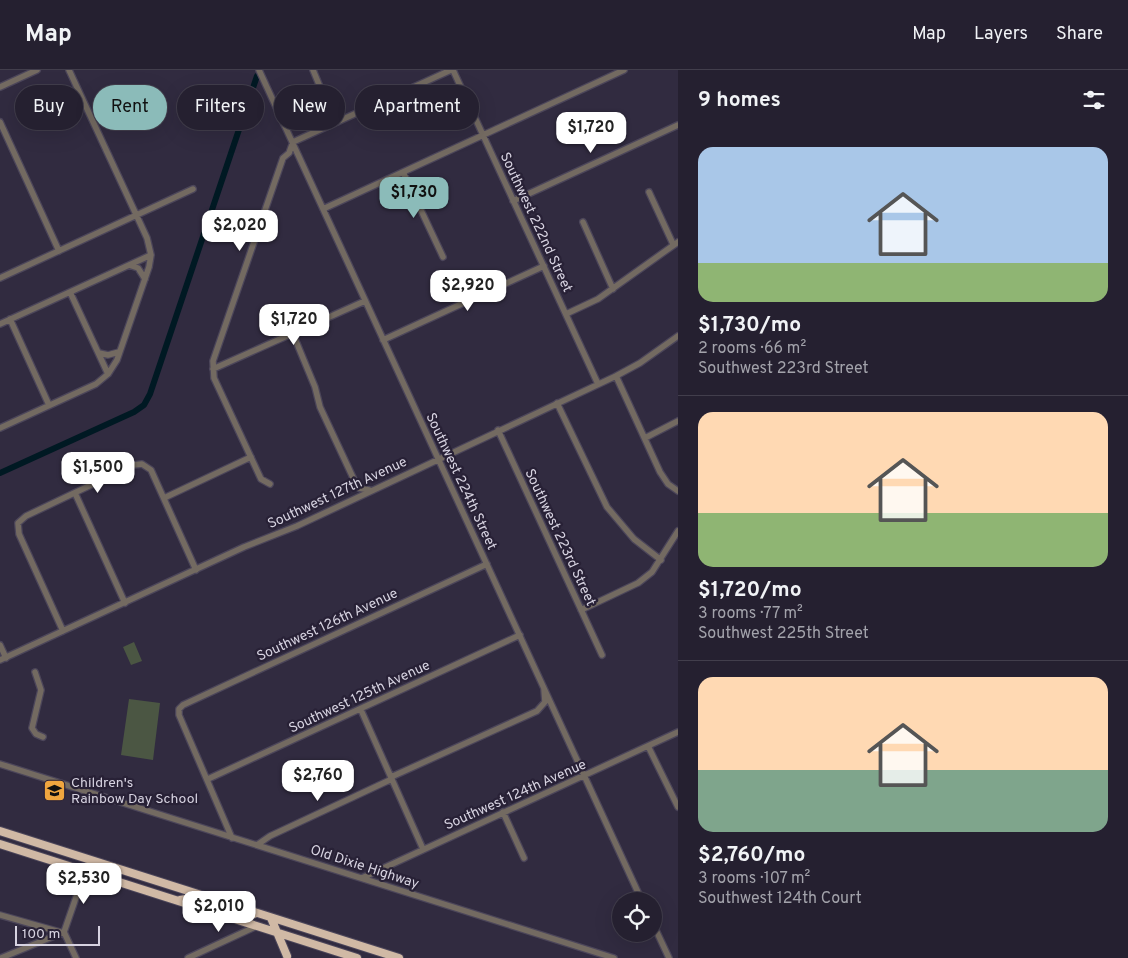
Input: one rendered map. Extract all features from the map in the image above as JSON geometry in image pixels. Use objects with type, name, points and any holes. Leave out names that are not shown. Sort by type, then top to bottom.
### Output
[{"type":"highway","points":[[0,831],[399,958]]},
{"type":"highway","points":[[0,844],[357,958]]},
{"type":"highway","points":[[176,900],[192,898],[247,917],[256,913]]},
{"type":"highway","points":[[271,918],[287,957]]},
{"type":"highway","points":[[287,957],[290,944],[298,939]]},
{"type":"street","points":[[0,87],[36,70]]},
{"type":"street","points":[[0,428],[96,384],[108,374],[119,352],[151,255],[147,238],[69,70]]},
{"type":"street","name":"Southwest 224th Street","points":[[259,70],[437,459],[586,775],[587,784],[638,892]]},
{"type":"street","points":[[345,118],[452,70]]},
{"type":"street","name":"Southwest 222nd Street","points":[[452,70],[598,384]]},
{"type":"street","points":[[323,209],[624,70]]},
{"type":"street","points":[[313,71],[319,85]]},
{"type":"street","points":[[0,122],[59,251]]},
{"type":"street","points":[[513,201],[678,125]]},
{"type":"street","points":[[270,484],[261,479],[214,378],[214,361],[283,158],[289,153],[293,142],[320,130]]},
{"type":"street","points":[[403,172],[443,258]]},
{"type":"street","points":[[0,278],[136,217],[193,189]]},
{"type":"street","points":[[566,314],[614,288],[675,243],[649,192]]},
{"type":"street","points":[[583,222],[614,288]]},
{"type":"street","points":[[0,324],[151,255]]},
{"type":"street","points":[[129,265],[138,268],[144,279]]},
{"type":"street","points":[[383,340],[544,266]]},
{"type":"street","points":[[70,292],[108,374]]},
{"type":"street","points":[[214,369],[364,301]]},
{"type":"street","points":[[10,319],[49,405]]},
{"type":"street","points":[[293,334],[315,387],[320,407],[356,484],[366,491],[374,490]]},
{"type":"street","name":"Southwest 127th Avenue","points":[[3,659],[374,490],[616,376],[651,356],[678,336]]},
{"type":"street","points":[[99,353],[108,355],[119,352]]},
{"type":"street","points":[[616,376],[660,472],[668,484],[678,491]]},
{"type":"street","points":[[557,403],[606,508],[634,539],[662,560]]},
{"type":"street","points":[[645,438],[678,421]]},
{"type":"street","name":"Southwest 223rd Street","points":[[498,430],[602,655]]},
{"type":"street","points":[[164,498],[251,457]]},
{"type":"street","points":[[63,631],[19,534],[17,525],[26,516],[133,466],[142,464],[151,470],[196,570]]},
{"type":"street","points":[[75,493],[125,603]]},
{"type":"street","points":[[581,610],[638,583],[662,560],[678,531]]},
{"type":"street","name":"Southwest 126th Avenue","points":[[208,780],[179,715],[179,709],[183,705],[487,564]]},
{"type":"street","name":"Southwest 125th Avenue","points":[[208,780],[520,635]]},
{"type":"street","points":[[0,645],[3,659]]},
{"type":"street","points":[[35,672],[40,685],[40,695],[31,723],[34,732],[43,737]]},
{"type":"street","points":[[257,845],[270,836],[537,711],[545,702],[544,687]]},
{"type":"street","points":[[361,710],[423,849]]},
{"type":"street","name":"Southwest 124th Avenue","points":[[362,878],[678,732]]},
{"type":"street","points":[[648,746],[678,807]]},
{"type":"street","name":"Old Dixie Highway","points":[[0,764],[614,958]]},
{"type":"street","points":[[208,780],[232,838]]},
{"type":"street","points":[[503,812],[524,858]]},
{"type":"street","points":[[76,958],[64,932],[89,860]]},
{"type":"street","points":[[0,915],[36,927],[64,932]]},
{"type":"street","points":[[188,958],[257,926]]},
{"type":"street","points":[[36,927],[40,933],[38,942]]},
{"type":"street","points":[[1,958],[64,932]]},
{"type":"street","points":[[662,942],[669,958]]},
{"type":"green space","points":[[134,642],[142,661],[131,665],[123,647]]},
{"type":"green space","points":[[129,699],[160,703],[153,760],[121,755]]},
{"type":"waterway","points":[[0,473],[134,412],[144,405],[150,394],[257,76]]},
{"type":"place","name":"Children's Rainbow Day School","points":[[55,790]]}]
